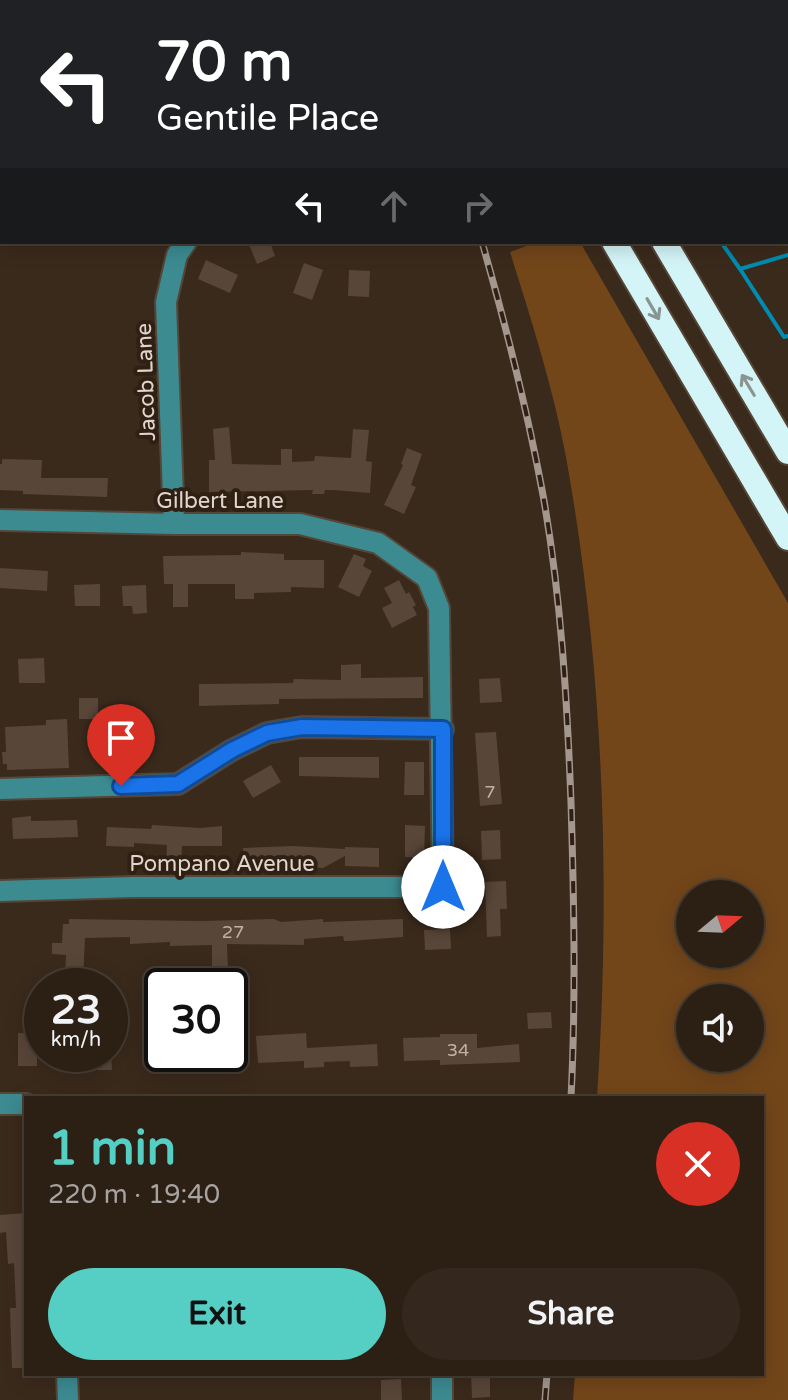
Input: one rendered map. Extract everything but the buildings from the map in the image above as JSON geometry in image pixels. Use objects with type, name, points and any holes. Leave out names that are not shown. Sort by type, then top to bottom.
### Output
[{"type":"highway","points":[[615,244],[788,538]]},
{"type":"highway","points":[[665,244],[788,452]]},
{"type":"street","name":"Jacob Lane","points":[[174,524],[166,302],[177,255],[185,244]]},
{"type":"street","name":"Gilbert Lane","points":[[0,520],[300,524],[378,543],[427,578],[439,608],[443,729]]},
{"type":"street","points":[[0,789],[178,784],[232,750],[267,733],[302,727],[443,729]]},
{"type":"street","name":"Pompano Avenue","points":[[0,891],[132,887],[443,887],[443,729]]},
{"type":"street","points":[[0,1104],[24,1104]]},
{"type":"street","points":[[67,1376],[68,1400]]},
{"type":"street","points":[[442,1376],[442,1400]]},
{"type":"shaded area","points":[[529,244],[581,244],[788,603],[788,1400],[573,1400],[575,1376],[764,1376],[764,1096],[597,1096],[603,857],[596,696],[579,536],[566,457],[534,328],[510,252]]},
{"type":"waterway","points":[[722,244],[740,269],[788,255]]},
{"type":"waterway","points":[[740,269],[784,337],[788,336]]},
{"type":"railway","points":[[483,244],[516,368],[537,463],[559,609],[574,913],[571,1096]]},
{"type":"railway","points":[[545,1400],[547,1376]]},
{"type":"route","points":[[121,786],[178,784],[232,750],[267,733],[302,727],[443,729],[443,887]]}]
